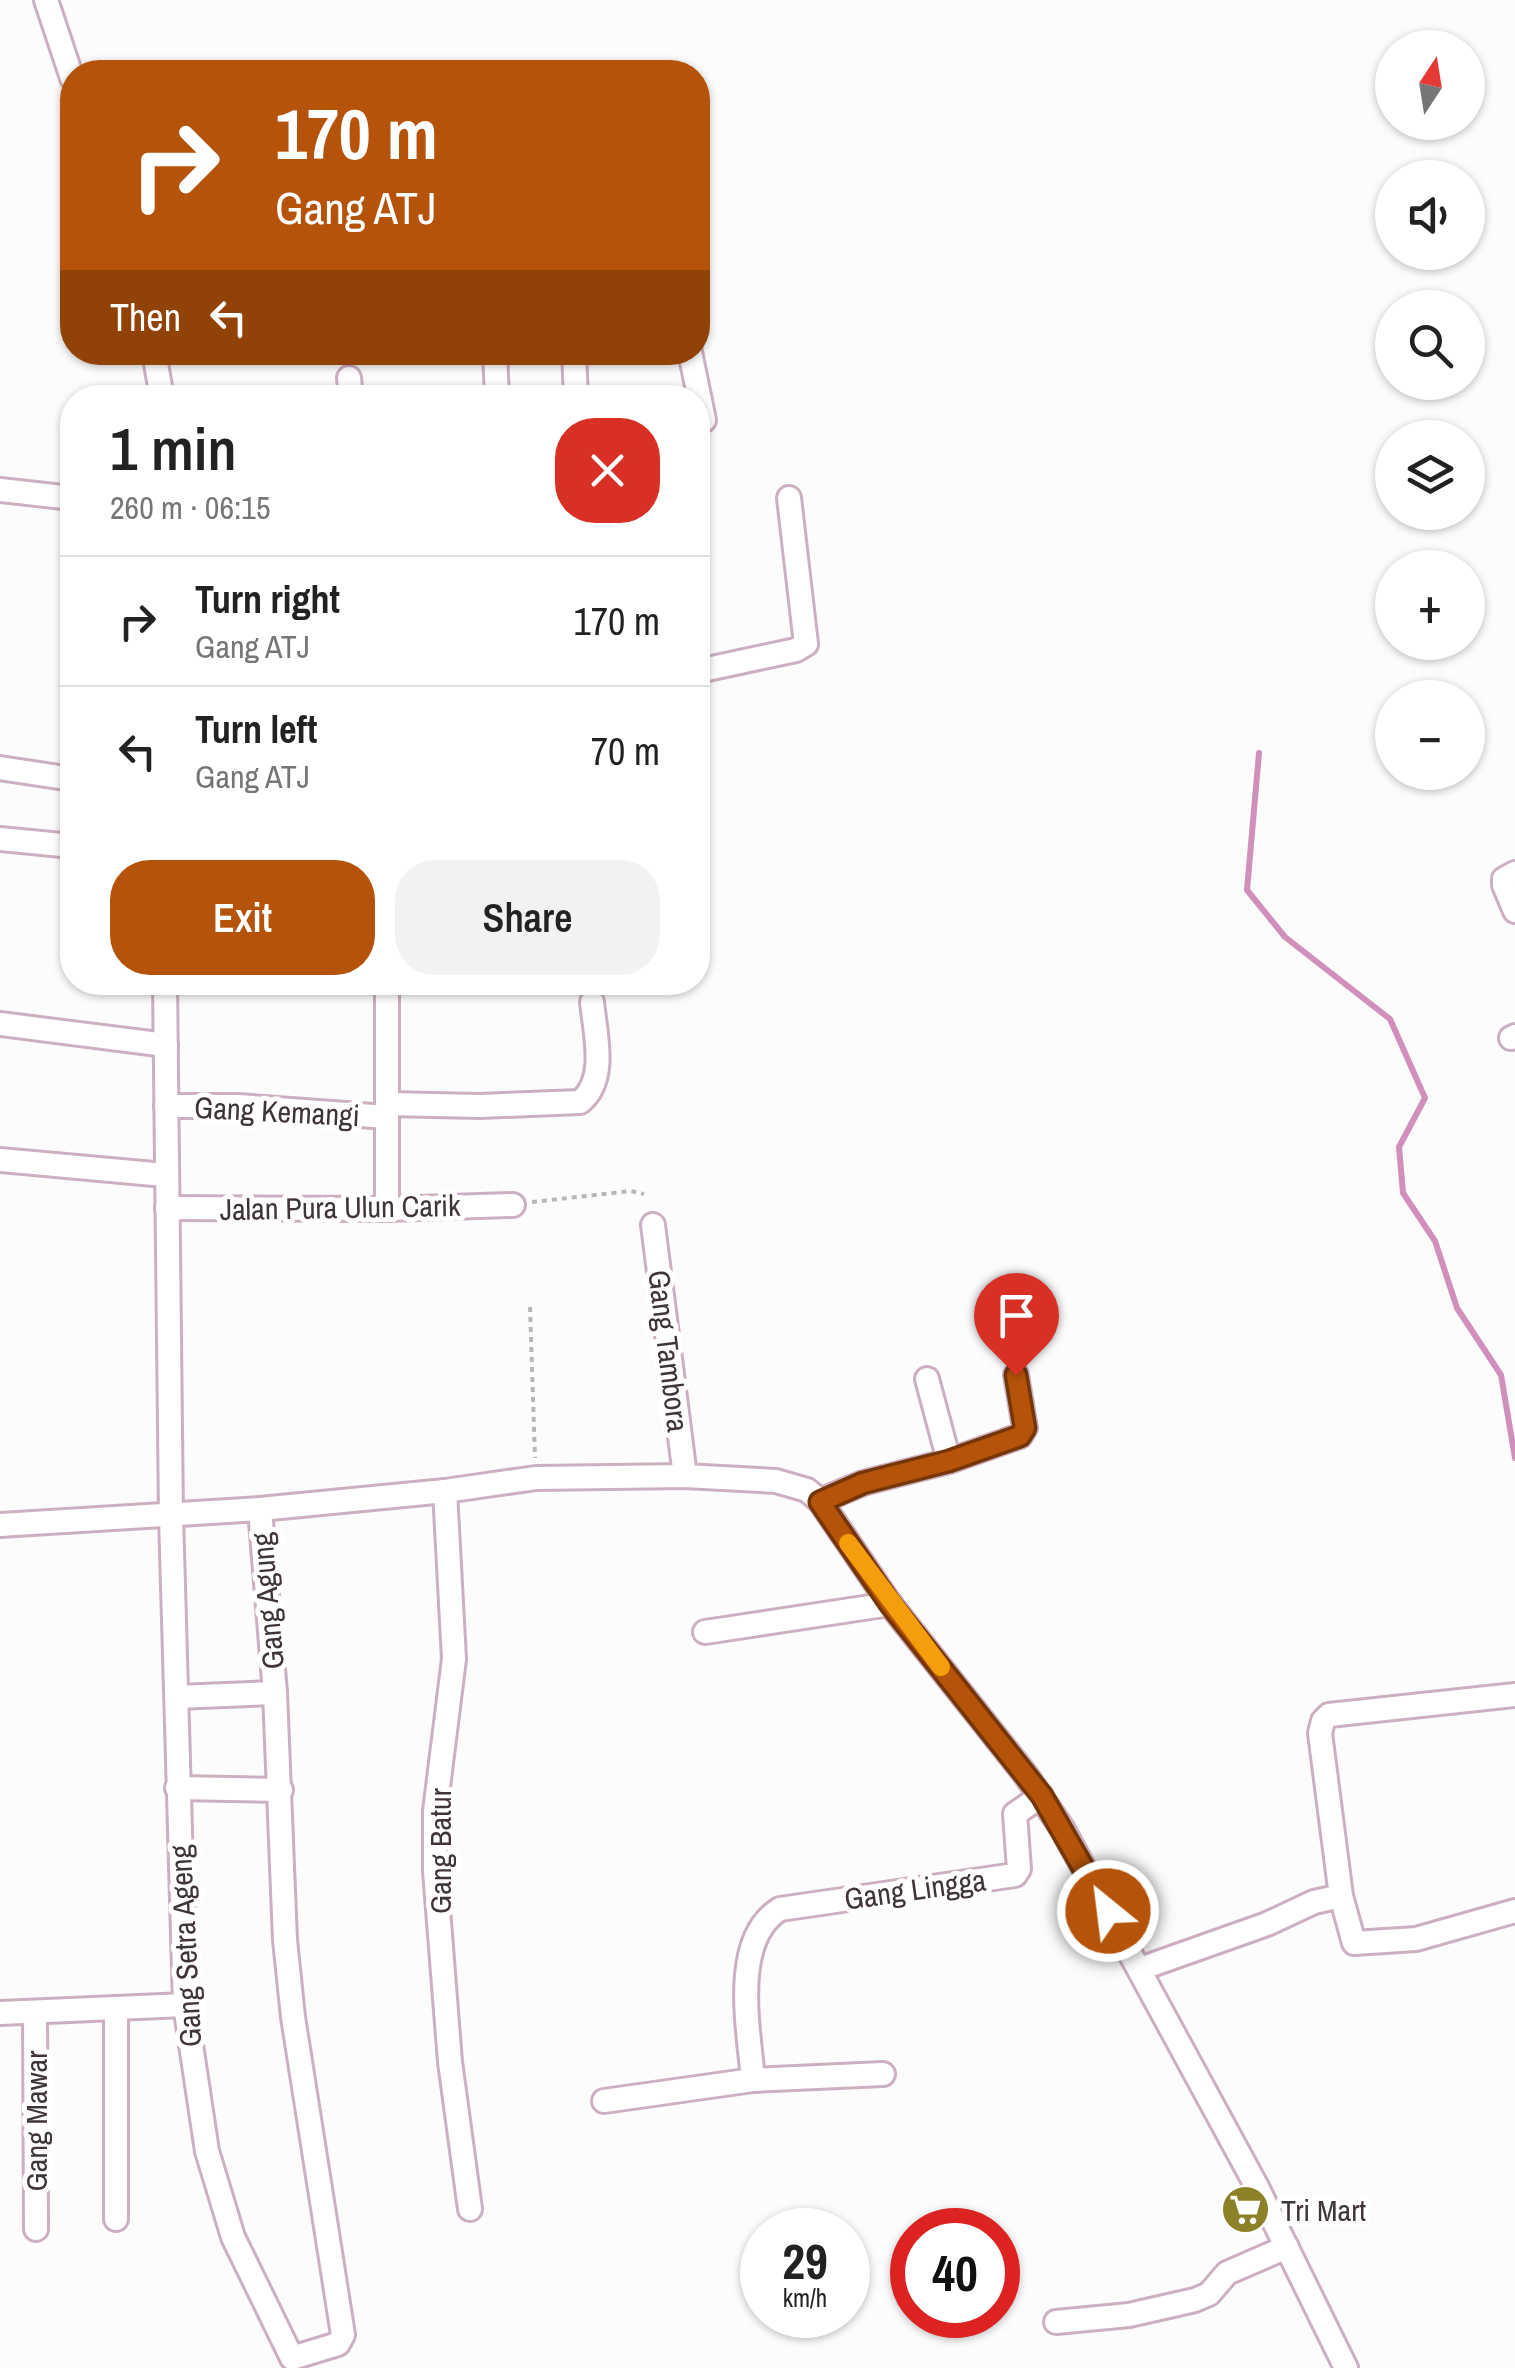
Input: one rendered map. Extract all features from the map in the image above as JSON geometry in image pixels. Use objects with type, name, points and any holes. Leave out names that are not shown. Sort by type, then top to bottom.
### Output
[{"type":"street","points":[[46,0],[66,60]]},
{"type":"street","points":[[0,490],[60,497]]},
{"type":"street","points":[[710,668],[796,650],[806,644],[790,498]]},
{"type":"street","points":[[0,768],[60,777]]},
{"type":"street","points":[[0,839],[60,845]]},
{"type":"street","points":[[1515,873],[1504,879],[1504,885],[1515,912]]},
{"type":"street","name":"Gang Setra Ageng","points":[[165,995],[164,1175],[185,2005],[208,2150],[233,2237],[292,2358]]},
{"type":"street","points":[[387,995],[387,1210]]},
{"type":"street","name":"Gang Kemangi","points":[[166,1106],[387,1111],[580,1102],[591,1090],[597,1063],[592,1002]]},
{"type":"street","points":[[0,1024],[166,1044]]},
{"type":"street","points":[[0,1160],[164,1175]]},
{"type":"street","name":"Jalan Pura Ulun Carik","points":[[167,1208],[387,1210],[513,1205]]},
{"type":"street","name":"Gang Tambora","points":[[653,1225],[685,1476]]},
{"type":"street","points":[[820,1502],[863,1483],[949,1461],[1024,1432],[1016,1375]]},
{"type":"street","points":[[927,1379],[949,1461]]},
{"type":"street","points":[[0,1525],[260,1510],[536,1478],[685,1476],[776,1480],[807,1490],[820,1502],[882,1605],[1042,1796],[1140,1969],[1287,2247],[1346,2368]]},
{"type":"street","name":"Gang Batur","points":[[445,1491],[454,1659],[435,1811],[434,1871],[450,2062],[470,2209]]},
{"type":"street","name":"Gang Agung","points":[[260,1510],[276,1692],[285,1940],[293,2018],[343,2335],[338,2344],[292,2358]]},
{"type":"street","points":[[705,1632],[882,1605]]},
{"type":"street","points":[[177,1697],[276,1692]]},
{"type":"street","points":[[1515,1695],[1329,1715],[1323,1720],[1320,1733],[1341,1896],[1352,1940],[1358,1944],[1416,1939],[1515,1911]]},
{"type":"street","points":[[177,1788],[280,1790]]},
{"type":"street","name":"Gang Lingga","points":[[752,2080],[746,1971],[762,1924],[780,1908],[1016,1875],[1019,1869],[1015,1814],[1042,1796]]},
{"type":"street","points":[[1140,1969],[1266,1924],[1314,1902],[1341,1896]]},
{"type":"street","points":[[0,2013],[185,2005]]},
{"type":"street","points":[[116,2008],[116,2219]]},
{"type":"street","name":"Gang Mawar","points":[[35,2013],[36,2229]]},
{"type":"street","points":[[604,2102],[752,2080],[883,2074]]},
{"type":"street","points":[[1056,2322],[1129,2314],[1195,2300],[1209,2294],[1227,2273],[1287,2247]]},
{"type":"path","points":[[513,1205],[631,1191],[644,1194]]},
{"type":"path","points":[[530,1308],[536,1478]]},
{"type":"waterway","points":[[1259,753],[1247,890],[1285,937],[1390,1019],[1425,1098],[1399,1147],[1403,1193],[1435,1241],[1457,1308],[1501,1375],[1515,1458]]},
{"type":"slow traffic","points":[[848,1543],[941,1667]]},
{"type":"place","name":"Tri Mart","points":[[1246,2210]]},
{"type":"route","points":[[1016,1375],[1025,1428],[1020,1436],[949,1461],[863,1483],[820,1502],[890,1604],[1042,1796],[1108,1911]]}]
